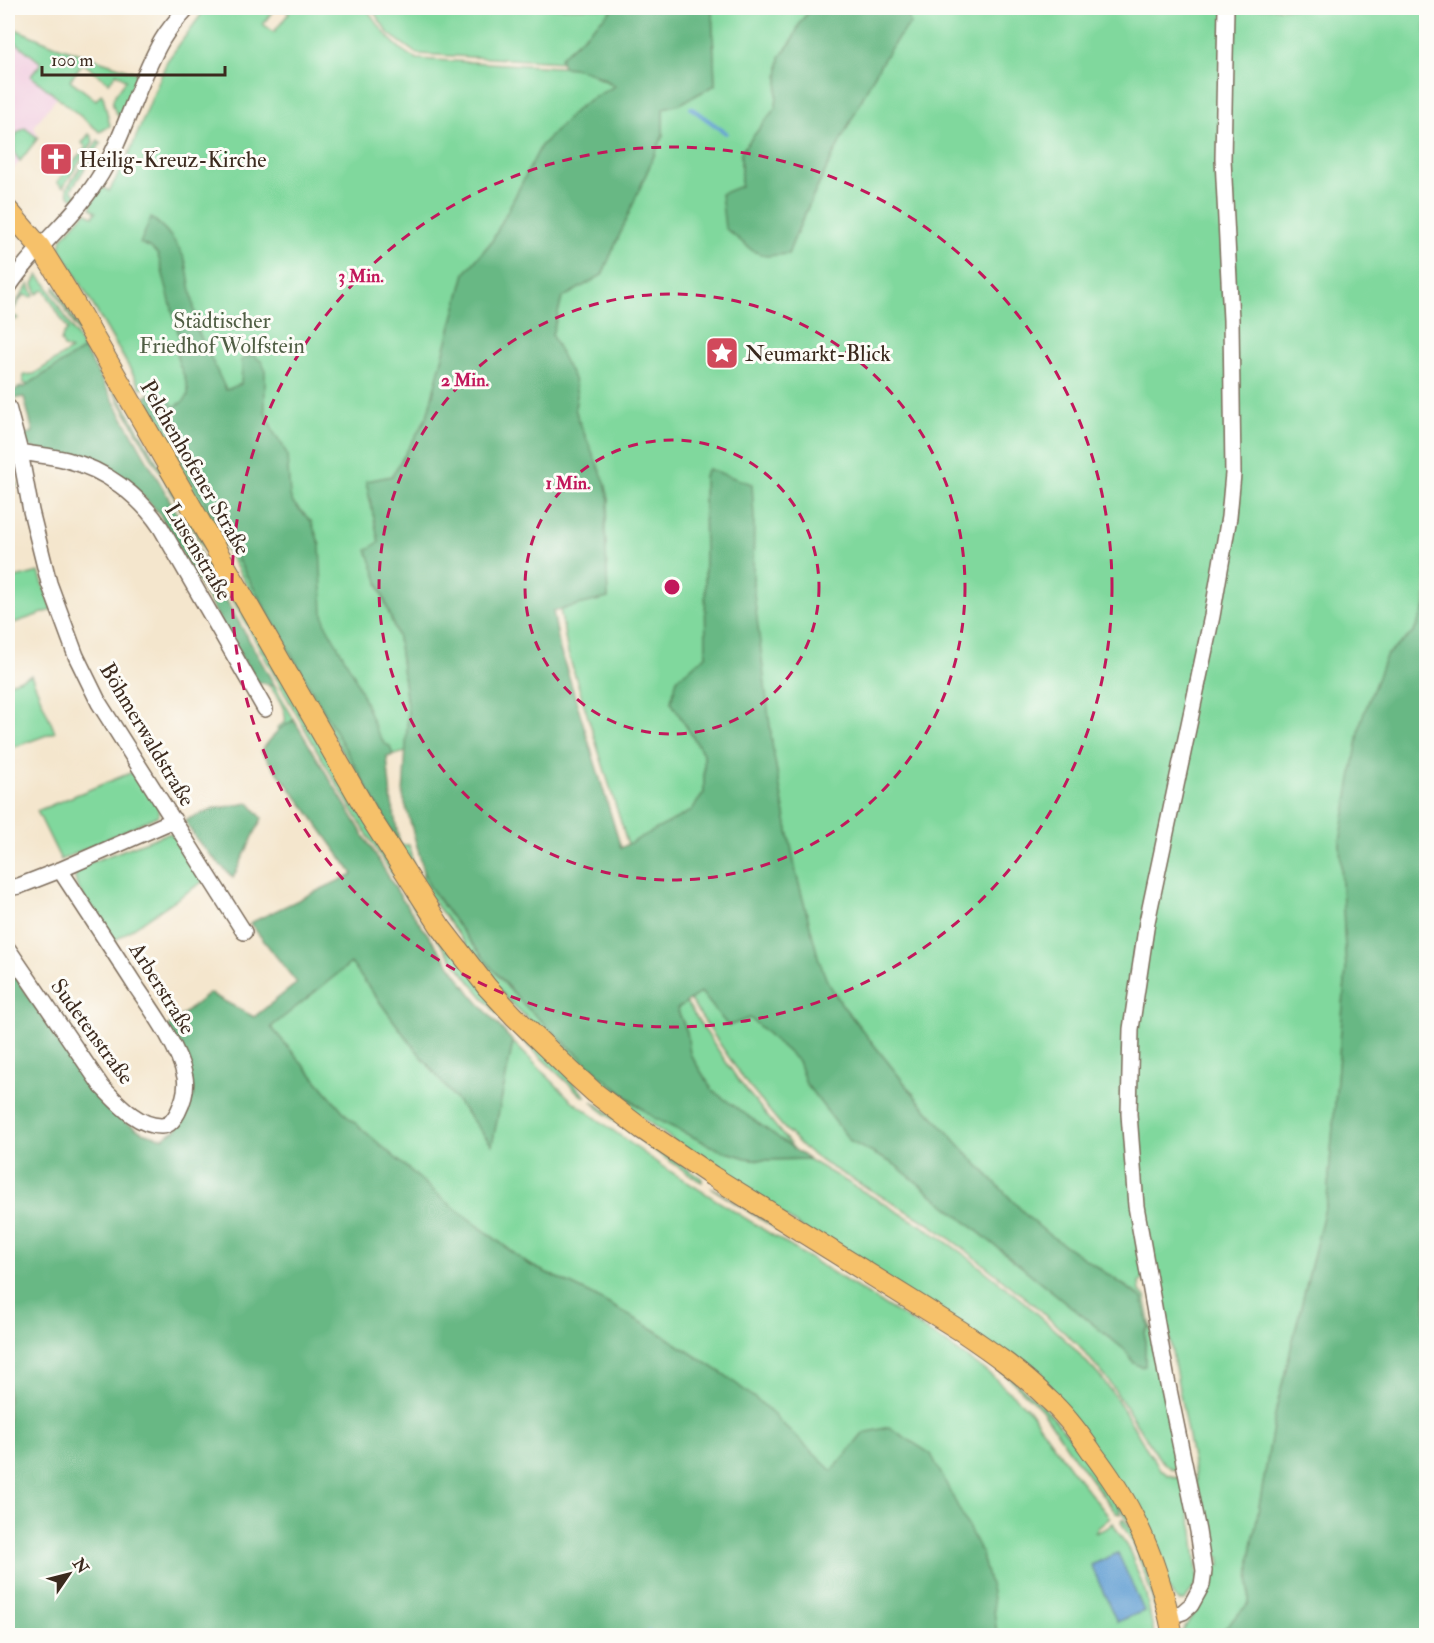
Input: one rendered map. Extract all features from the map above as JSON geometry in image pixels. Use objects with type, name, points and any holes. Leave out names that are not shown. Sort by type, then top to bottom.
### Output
[{"type":"main road","name":"Pelchenhofener Straße","points":[[8,210],[39,247],[62,282],[387,845],[440,926],[498,999],[573,1073],[604,1100],[681,1157],[962,1330],[1012,1367],[1050,1401],[1090,1448],[1132,1512],[1152,1560],[1171,1626]]},
{"type":"street","points":[[8,288],[22,267],[65,222],[97,182],[114,149],[152,60],[168,30],[187,8]]},
{"type":"street","points":[[1171,1626],[1191,1605],[1202,1585],[1204,1570],[1136,1206],[1129,1113],[1131,1029],[1147,922],[1210,627],[1229,517],[1233,474],[1231,320],[1223,159],[1226,8]]},
{"type":"street","name":"Böhmerwaldstraße","points":[[8,407],[49,582],[76,656],[99,703],[243,932]]},
{"type":"street","name":"Lusenstraße","points":[[20,452],[58,458],[87,466],[126,489],[152,514],[265,709]]},
{"type":"street","points":[[8,888],[60,870],[174,820]]},
{"type":"street","name":"Arberstraße","points":[[60,870],[148,1004],[176,1050],[182,1065],[185,1079],[184,1094],[178,1111],[167,1125],[154,1125]]},
{"type":"street","name":"Sudetenstraße","points":[[8,949],[102,1087],[133,1115],[154,1125]]},
{"type":"shaded area","points":[[8,26],[56,46],[59,95],[34,126],[38,138],[8,176]]},
{"type":"shaded area","points":[[8,242],[19,254],[8,269]]},
{"type":"green space","name":"Städtischer Friedhof Wolfstein","points":[[206,8],[275,8],[263,24],[274,32],[289,13],[283,8],[366,8],[394,43],[417,59],[576,68],[615,86],[577,109],[541,146],[492,241],[465,273],[427,417],[392,476],[366,481],[379,542],[378,584],[398,638],[408,712],[406,752],[387,757],[212,498],[146,386],[141,388],[60,248],[62,238],[85,213],[93,216],[96,212],[91,208],[92,203],[101,189],[109,191],[127,159],[167,61]]},
{"type":"green space","points":[[371,8],[614,8],[560,58],[562,62],[417,54],[389,34]]},
{"type":"green space","points":[[614,8],[712,8],[715,85],[680,104],[663,108],[663,135],[602,275],[562,298],[552,335],[574,379],[577,395],[575,408],[578,419],[605,482],[609,500],[605,526],[608,598],[553,611],[560,650],[621,848],[691,811],[704,793],[704,755],[671,702],[677,679],[706,656],[704,476],[708,469],[752,484],[753,585],[773,751],[796,873],[819,960],[827,981],[843,1006],[918,1100],[1029,1218],[1048,1234],[1142,1298],[1149,1327],[1145,1332],[1145,1366],[1141,1367],[1134,1363],[1125,1350],[894,1164],[851,1142],[806,1084],[798,1061],[750,1018],[728,1026],[701,992],[677,1009],[687,1032],[690,1054],[713,1091],[808,1159],[746,1158],[720,1150],[654,1118],[599,1074],[525,1006],[455,922],[426,879],[403,796],[408,712],[398,638],[367,550],[379,542],[366,481],[392,476],[427,417],[465,273],[492,241],[541,146],[577,109],[615,86],[590,73],[563,67],[560,58]]},
{"type":"green space","points":[[712,8],[811,8],[780,57],[776,107],[741,152],[741,186],[788,254],[820,181],[873,77],[886,54],[910,24],[907,8],[1426,8],[1426,605],[1414,632],[1386,656],[1340,842],[1346,970],[1327,1200],[1276,1410],[1250,1558],[1249,1603],[1223,1630],[1225,1635],[1183,1635],[1182,1631],[1198,1608],[1208,1583],[1211,1565],[1220,1565],[1219,1557],[1210,1554],[1160,1288],[1144,1279],[1139,1283],[1140,1291],[1145,1297],[1179,1468],[1173,1470],[1159,1458],[1108,1380],[1079,1346],[1033,1304],[931,1225],[824,1163],[804,1148],[747,1084],[690,1000],[701,992],[728,1025],[750,1018],[798,1061],[806,1084],[851,1142],[894,1164],[1125,1350],[1134,1363],[1145,1366],[1145,1332],[1149,1327],[1143,1300],[1139,1295],[1048,1234],[1029,1218],[918,1100],[843,1006],[827,981],[819,961],[796,873],[773,751],[754,601],[752,564],[708,469],[704,476],[706,656],[677,679],[671,702],[704,755],[704,793],[691,811],[628,845],[568,653],[560,609],[608,598],[605,526],[609,500],[578,419],[575,408],[577,395],[552,335],[562,298],[602,275],[663,135],[663,108],[680,104],[715,85]]},
{"type":"green space","points":[[811,8],[907,8],[910,24],[887,54],[874,77],[820,181],[788,254],[766,256],[753,251],[725,228],[721,194],[741,186],[741,152],[776,107],[780,57]]},
{"type":"green space","points":[[8,26],[56,46],[138,73],[121,119],[113,108],[113,99],[126,80],[117,73],[109,83],[83,63],[70,80],[96,100],[101,94],[103,96],[110,126],[100,132],[31,76],[41,63],[8,36]]},
{"type":"green space","points":[[25,128],[38,138],[20,161],[14,145],[16,134]]},
{"type":"green space","points":[[89,134],[93,142],[63,187],[57,182],[86,147],[82,143]]},
{"type":"green space","points":[[98,140],[101,143],[71,190],[77,196],[75,199],[69,195],[67,188]]},
{"type":"green space","points":[[151,218],[172,237],[186,262],[198,331],[226,390],[241,384],[241,360],[253,355],[262,362],[265,369],[265,410],[274,433],[287,455],[290,495],[293,503],[311,521],[320,545],[323,614],[326,625],[354,675],[377,732],[385,744],[390,746],[393,755],[387,757],[391,798],[400,845],[145,397],[150,394],[157,404],[168,399],[174,407],[184,401],[188,395],[185,378],[177,357],[179,336],[158,255],[151,248],[140,243]]},
{"type":"green space","points":[[38,275],[46,284],[84,349],[27,385],[23,382],[24,375],[34,374],[71,350],[64,347],[61,341],[68,330],[45,291],[37,294],[33,284]]},
{"type":"green space","points":[[29,284],[34,296],[23,295],[11,314],[18,318],[8,322],[8,313]]},
{"type":"green space","points":[[55,287],[400,883],[356,817],[317,750],[171,491],[54,290]]},
{"type":"green space","points":[[84,349],[275,686],[255,681],[158,512],[134,487],[107,470],[27,445],[22,436],[33,432],[24,397],[12,399],[10,393],[22,386],[24,388]]},
{"type":"green space","points":[[145,397],[400,845],[409,845],[414,869],[411,871],[141,401]]},
{"type":"green space","points":[[8,453],[17,486],[8,488]]},
{"type":"green space","points":[[39,572],[52,610],[8,625],[8,580]]},
{"type":"green space","points":[[1426,605],[1426,1635],[1225,1635],[1223,1630],[1249,1603],[1250,1558],[1276,1410],[1327,1200],[1346,970],[1340,842],[1361,721],[1386,656],[1414,632]]},
{"type":"green space","points":[[31,675],[55,732],[12,748],[8,733],[8,684]]},
{"type":"green space","points":[[266,683],[275,686],[294,720],[278,730],[277,728],[285,722],[284,712]]},
{"type":"green space","points":[[294,720],[402,899],[471,994],[513,1042],[492,1145],[402,1032],[351,963],[271,1027],[348,1117],[443,1199],[528,1264],[591,1294],[655,1330],[725,1375],[762,1404],[832,1471],[864,1433],[889,1427],[931,1454],[981,1552],[992,1592],[997,1635],[8,1636],[8,973],[12,971],[77,1070],[103,1103],[125,1122],[142,1132],[163,1138],[177,1129],[189,1108],[192,1087],[168,1027],[209,993],[254,1017],[297,983],[250,923],[353,874],[261,751],[278,730]]},
{"type":"green space","points":[[135,771],[158,804],[159,815],[61,860],[37,811]]},
{"type":"green space","points":[[249,803],[262,818],[233,878],[199,842],[185,820],[213,809]]},
{"type":"green space","points":[[166,834],[178,838],[205,880],[114,941],[77,887],[75,878],[77,871],[89,863]]},
{"type":"green space","points":[[422,867],[430,887],[508,988],[561,1040],[628,1099],[654,1118],[720,1150],[761,1160],[808,1159],[929,1230],[965,1255],[1024,1302],[1070,1344],[1117,1399],[1160,1469],[1182,1481],[1193,1531],[1198,1581],[1185,1601],[1179,1601],[1173,1596],[1051,1392],[708,1166],[601,1087],[506,998],[420,883],[423,874]]},
{"type":"green space","points":[[405,889],[585,1096],[582,1096],[549,1066],[496,1013],[425,923],[403,892]]},
{"type":"green space","points":[[351,963],[402,1032],[492,1144],[513,1042],[570,1099],[663,1167],[941,1340],[991,1375],[1028,1409],[1070,1468],[1110,1518],[1095,1533],[1113,1523],[1130,1552],[1146,1594],[1154,1635],[997,1635],[864,1433],[832,1472],[762,1404],[725,1375],[655,1330],[591,1294],[528,1264],[443,1199],[348,1117],[271,1027]]},
{"type":"green space","points":[[686,1002],[738,1080],[794,1149],[713,1091],[690,1054],[687,1032],[677,1008]]},
{"type":"green space","points":[[592,1101],[702,1179],[702,1182],[649,1147]]},
{"type":"green space","points":[[711,1187],[826,1258],[813,1252]]},
{"type":"green space","points":[[832,1261],[1004,1371],[1044,1407],[1075,1443],[1119,1508],[1120,1514],[1116,1513],[1042,1410],[1003,1373]]},
{"type":"green space","points":[[1123,1519],[1143,1555],[1161,1628],[1145,1574],[1133,1543],[1121,1522]]},
{"type":"water","points":[[1118,1553],[1144,1611],[1117,1622],[1091,1565]]},
{"type":"waterway","points":[[691,108],[726,133]]},
{"type":"waterway","points":[[649,1632],[650,1636]]},
{"type":"place","name":"Heilig-Kreuz-Kirche","points":[[56,159]]},
{"type":"place","name":"Neumarkt-Blick","points":[[722,353]]}]
